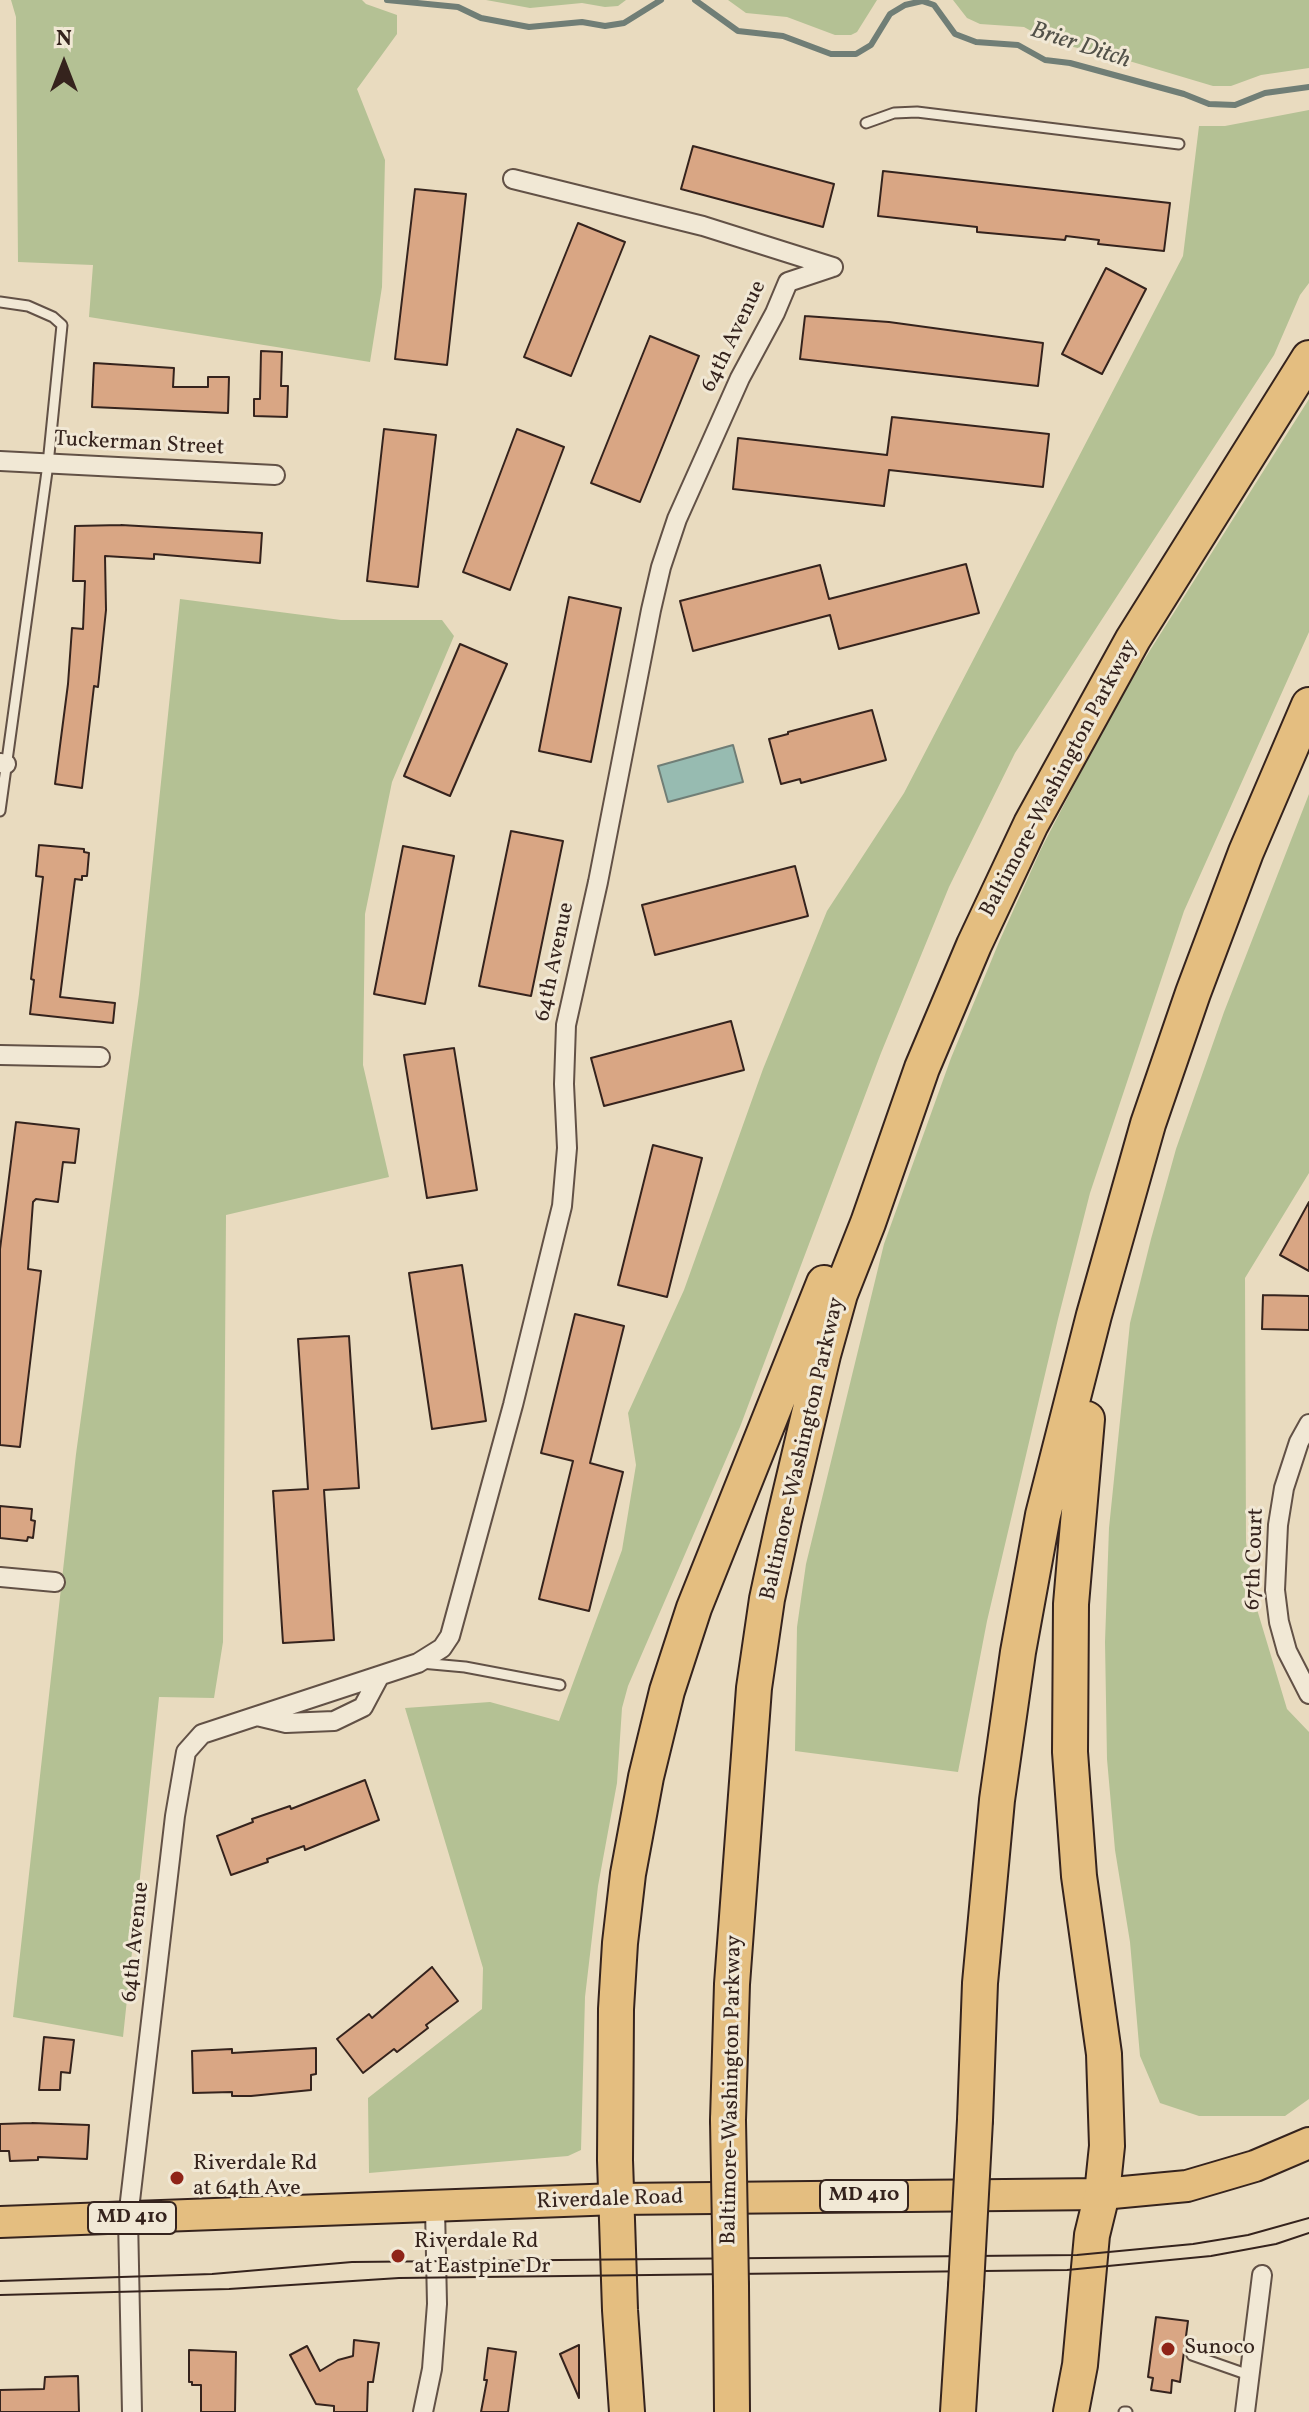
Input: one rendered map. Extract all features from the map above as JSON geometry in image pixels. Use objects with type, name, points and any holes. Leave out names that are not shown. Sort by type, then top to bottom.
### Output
[{"type":"highway","name":"Baltimore-Washington Parkway","points":[[732,2412],[728,2120],[730,2029],[754,1688],[767,1599],[819,1371],[840,1294],[922,1068],[974,945],[1038,812],[1133,639],[1309,358]]},
{"type":"highway","points":[[958,2412],[980,1983],[989,1875],[1018,1652],[1043,1515],[1121,1213],[1148,1124],[1246,852],[1309,705]]},
{"type":"highway","points":[[627,2412],[620,2310],[616,2009],[628,1874],[646,1777],[667,1691],[714,1557],[836,1252],[922,1068]]},
{"type":"highway","points":[[1071,2412],[1080,2365],[1092,2235],[1102,2194],[1107,2102],[1100,2016],[1079,1876],[1070,1752],[1071,1604],[1083,1440],[1121,1213]]},
{"type":"main road","name":"Riverdale Road","points":[[0,2222],[617,2199],[1102,2194],[1187,2186],[1255,2166],[1309,2143]]},
{"type":"street","name":"64th Avenue","points":[[132,2412],[128,2218],[175,1816],[186,1752],[202,1734],[418,1663],[442,1648],[450,1636],[513,1405],[561,1211],[567,1148],[564,1084],[566,1025],[661,567],[677,519],[719,424],[788,282],[833,267],[703,226],[513,179]]},
{"type":"street","name":"Tuckerman Street","points":[[0,461],[275,475]]},
{"type":"street","points":[[0,1055],[100,1057]]},
{"type":"street","name":"67th Court","points":[[1309,1424],[1299,1442],[1284,1488],[1278,1525],[1275,1590],[1287,1651],[1309,1694]]},
{"type":"street","points":[[0,1577],[55,1582]]},
{"type":"street","name":"64th Avenue","points":[[257,1716],[286,1723],[334,1721],[363,1707],[379,1677]]},
{"type":"street","points":[[423,2412],[432,2369],[437,2304],[435,2208]]},
{"type":"street","points":[[1245,2412],[1262,2275]]},
{"type":"lane","points":[[866,123],[894,113],[917,112],[1179,144]]},
{"type":"lane","points":[[0,302],[28,306],[53,317],[62,325],[48,464],[3,764],[0,811]]},
{"type":"lane","points":[[418,1663],[465,1667],[560,1685]]},
{"type":"lane","points":[[1192,2355],[1249,2375]]},
{"type":"green space","points":[[11,0],[362,0],[397,15],[397,34],[357,89],[385,160],[382,287],[370,362],[89,317],[93,265],[18,262],[16,17]]},
{"type":"green space","points":[[486,0],[626,0],[618,6],[582,3],[530,8]]},
{"type":"green space","points":[[728,0],[877,0],[857,32],[835,35],[787,17],[746,13]]},
{"type":"green space","points":[[953,0],[1309,0],[1309,68],[1261,75],[1231,86],[1213,86],[1109,55],[1051,42],[1024,27],[980,24],[967,18]]},
{"type":"green space","points":[[1309,110],[1309,283],[1300,295],[1274,355],[1015,753],[949,887],[881,1053],[740,1427],[628,1686],[622,1708],[617,1783],[598,1886],[585,1997],[581,2150],[568,2156],[369,2173],[368,2098],[482,2009],[483,1968],[405,1708],[490,1702],[559,1721],[622,1550],[636,1465],[628,1413],[684,1290],[763,1069],[827,911],[904,793],[1183,256],[1199,126],[1225,126]]},
{"type":"green space","points":[[1309,399],[1309,632],[1184,911],[1090,1193],[987,1621],[958,1772],[795,1751],[797,1627],[806,1564],[884,1244],[951,1058],[1041,849],[1083,768],[1130,682]]},
{"type":"green space","points":[[180,599],[341,620],[442,620],[454,636],[392,782],[365,914],[363,1065],[389,1177],[226,1215],[223,1642],[214,1698],[159,1697],[123,2037],[13,2017],[76,1454],[139,994]]},
{"type":"green space","points":[[1309,794],[1309,1173],[1245,1278],[1246,1542],[1256,1606],[1287,1709],[1309,1732],[1309,2099],[1285,2116],[1199,2116],[1160,2103],[1140,2056],[1130,1942],[1115,1850],[1107,1759],[1105,1642],[1109,1528],[1130,1323],[1151,1239],[1176,1149],[1224,1012]]},
{"type":"water","points":[[733,745],[743,782],[668,802],[658,766]]},
{"type":"building","points":[[693,146],[834,184],[823,227],[681,189]]},
{"type":"building","points":[[883,171],[1170,203],[1164,251],[1098,244],[1099,240],[1066,236],[1065,240],[977,232],[977,227],[878,216]]},
{"type":"building","points":[[415,189],[466,194],[447,365],[395,359]]},
{"type":"building","points":[[578,223],[625,242],[571,376],[524,357]]},
{"type":"building","points":[[1106,268],[1146,289],[1102,374],[1062,354]]},
{"type":"building","points":[[805,316],[889,322],[1043,343],[1038,386],[800,359]]},
{"type":"building","points":[[650,336],[699,356],[640,502],[591,483]]},
{"type":"building","points":[[261,351],[282,352],[281,386],[288,386],[287,417],[254,416],[254,399],[260,399]]},
{"type":"building","points":[[94,363],[174,368],[173,387],[208,387],[208,377],[229,377],[228,413],[92,407]]},
{"type":"building","points":[[892,417],[1049,434],[1043,487],[889,470],[884,506],[733,489],[738,438],[887,455]]},
{"type":"building","points":[[384,429],[436,435],[418,587],[367,581]]},
{"type":"building","points":[[517,429],[564,447],[510,590],[463,572]]},
{"type":"building","points":[[121,525],[262,533],[260,563],[154,554],[154,559],[105,556],[106,610],[82,788],[55,784],[72,628],[83,629],[85,581],[73,581],[75,526]]},
{"type":"building","points":[[966,564],[979,613],[839,649],[830,615],[693,651],[680,601],[820,565],[829,599]]},
{"type":"building","points":[[569,597],[621,608],[591,762],[539,751]]},
{"type":"building","points":[[460,644],[507,664],[450,796],[404,776]]},
{"type":"building","points":[[872,710],[886,760],[801,783],[800,779],[781,784],[769,739]]},
{"type":"building","points":[[511,831],[563,841],[531,996],[479,986]]},
{"type":"building","points":[[39,845],[84,849],[89,853],[87,876],[82,876],[82,880],[75,879],[60,997],[115,1003],[113,1023],[30,1014],[43,877],[36,876]]},
{"type":"building","points":[[403,846],[454,856],[425,1004],[374,994]]},
{"type":"building","points":[[795,866],[808,916],[655,955],[642,905]]},
{"type":"building","points":[[731,1021],[744,1070],[604,1106],[591,1058]]},
{"type":"building","points":[[454,1048],[477,1190],[427,1198],[404,1055]]},
{"type":"building","points":[[16,1122],[79,1129],[75,1163],[63,1162],[58,1202],[36,1199],[33,1202],[28,1269],[41,1271],[20,1447],[0,1445],[0,1249]]},
{"type":"building","points":[[653,1145],[702,1158],[667,1297],[618,1285]]},
{"type":"building","points":[[1309,1202],[1309,1271],[1280,1255]]},
{"type":"building","points":[[462,1265],[486,1421],[432,1429],[409,1273]]},
{"type":"building","points":[[1263,1295],[1309,1296],[1309,1330],[1262,1329]]},
{"type":"building","points":[[575,1314],[624,1326],[590,1463],[623,1472],[589,1611],[539,1599],[573,1461],[541,1453]]},
{"type":"building","points":[[349,1336],[359,1488],[324,1490],[334,1640],[283,1643],[273,1491],[308,1489],[298,1339]]},
{"type":"building","points":[[0,1506],[32,1509],[31,1520],[35,1521],[33,1538],[28,1537],[27,1541],[0,1538]]},
{"type":"building","points":[[365,1780],[379,1820],[305,1850],[304,1846],[267,1859],[268,1862],[231,1875],[217,1836],[253,1822],[252,1819],[290,1806],[291,1809]]},
{"type":"building","points":[[432,1967],[458,2001],[397,2052],[394,2049],[363,2073],[337,2039],[369,2014],[372,2018]]},
{"type":"building","points":[[44,2037],[74,2040],[70,2073],[61,2072],[60,2090],[39,2090]]},
{"type":"building","points":[[316,2048],[316,2074],[311,2075],[311,2090],[251,2096],[232,2096],[232,2092],[193,2093],[192,2051],[232,2049],[232,2053]]},
{"type":"building","points":[[0,2124],[89,2125],[87,2159],[38,2157],[38,2160],[10,2161],[9,2151],[0,2151]]},
{"type":"building","name":"Sunoco","points":[[1156,2317],[1188,2321],[1180,2382],[1172,2380],[1171,2393],[1151,2390],[1153,2378],[1148,2377]]},
{"type":"building","points":[[354,2340],[379,2343],[373,2382],[368,2382],[367,2412],[334,2412],[334,2406],[316,2404],[290,2355],[307,2346],[320,2371],[338,2360],[353,2356]]},
{"type":"building","points":[[579,2345],[579,2398],[560,2354]]},
{"type":"building","points":[[488,2348],[516,2352],[508,2412],[481,2412],[487,2380],[484,2380]]},
{"type":"building","points":[[189,2350],[236,2352],[235,2412],[201,2412],[201,2385],[189,2382]]},
{"type":"building","points":[[78,2376],[79,2412],[0,2412],[0,2390],[44,2389],[45,2377]]},
{"type":"waterway","name":"Brier Ditch","points":[[387,0],[458,7],[481,18],[529,27],[582,22],[605,26],[624,23],[661,0]]},
{"type":"waterway","name":"Brier Ditch","points":[[695,0],[738,31],[783,36],[831,54],[856,54],[871,45],[890,14],[905,5],[922,1],[934,5],[955,34],[976,42],[1018,45],[1045,60],[1070,63],[1184,94],[1209,104],[1235,105],[1265,93],[1309,87]]},
{"type":"tram line","points":[[0,2281],[212,2274],[352,2262],[1077,2255],[1193,2244],[1248,2235],[1309,2218]]},
{"type":"tram line","points":[[0,2295],[229,2289],[399,2278],[1067,2270],[1211,2256],[1276,2244],[1309,2233]]},
{"type":"place","name":"Riverdale Rd at 64th Ave","points":[[177,2178]]},
{"type":"place","name":"Riverdale Rd at Eastpine Dr","points":[[398,2256]]},
{"type":"place","name":"Sunoco","points":[[1168,2349]]}]
